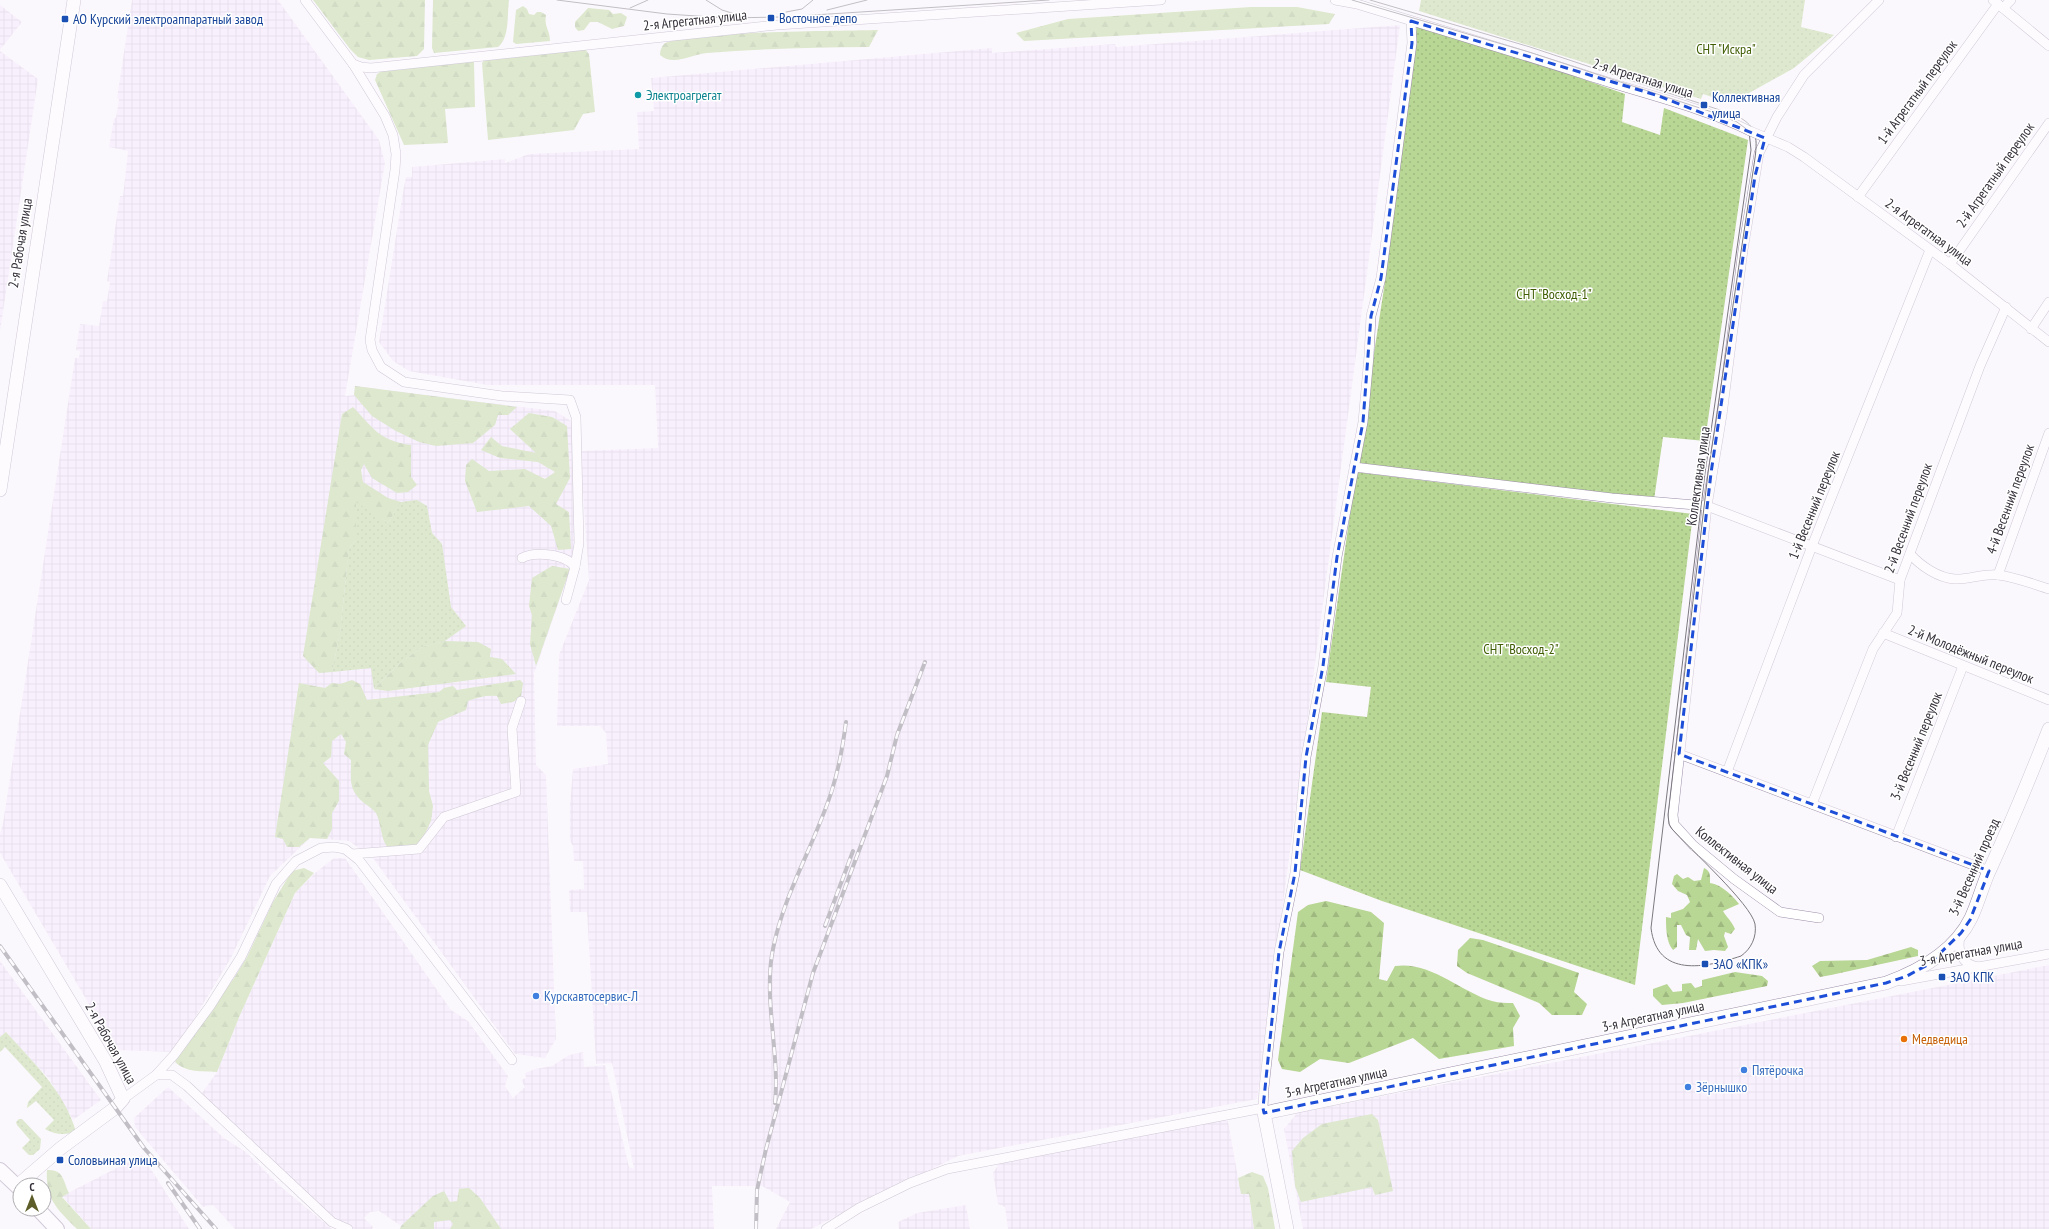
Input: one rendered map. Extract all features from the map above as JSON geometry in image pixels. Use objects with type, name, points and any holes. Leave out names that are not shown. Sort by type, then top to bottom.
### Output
[{"type":"main road","points":[[0,1170],[12,1181]]},
{"type":"main road","points":[[46,1217],[57,1229]]},
{"type":"street","name":"2-я Рабочая улица","points":[[0,490],[74,0]]},
{"type":"street","points":[[305,0],[353,64],[385,116],[393,135],[396,154],[395,170],[370,340],[375,358],[381,367],[404,382],[502,396],[570,400],[576,417],[579,543],[575,567],[566,600]]},
{"type":"street","name":"2-я Агрегатная улица","points":[[353,64],[371,68],[777,25],[1161,0]]},
{"type":"street","name":"2-я Агрегатная улица","points":[[1335,0],[1357,4],[1659,96],[1737,124],[1793,150],[1950,264],[2049,342]]},
{"type":"street","name":"Коллективная улица","points":[[1819,918],[1780,912],[1734,879],[1680,832],[1674,824],[1673,815],[1707,506],[1722,415],[1745,235],[1759,153],[1764,137],[1790,94],[1804,75],[1879,0]]},
{"type":"street","name":"1-й Агрегатный переулок","points":[[1858,197],[1998,4],[2011,0]]},
{"type":"street","points":[[1998,4],[2049,46]]},
{"type":"street","points":[[1287,1229],[1264,1110],[1279,952],[1295,873],[1306,757],[1323,666],[1337,557],[1362,422],[1369,356],[1371,316],[1381,278],[1412,43],[1411,21]]},
{"type":"street","name":"2-й Агрегатный переулок","points":[[1950,264],[2049,123]]},
{"type":"street","name":"1-й Весенний переулок","points":[[1727,772],[1812,546],[1930,250]]},
{"type":"street","points":[[2031,329],[2049,302]]},
{"type":"street","name":"2-й Весенний переулок","points":[[1812,804],[1873,649],[1897,613],[1900,580],[1980,366],[2006,307]]},
{"type":"street","name":"4-й Весенний переулок","points":[[1998,575],[2049,433]]},
{"type":"street","points":[[1354,467],[1612,498],[1707,506],[1900,580]]},
{"type":"street","points":[[522,558],[534,554],[546,554],[572,562],[575,567]]},
{"type":"street","points":[[1910,554],[1919,564],[1932,572],[1955,579],[1998,575],[2049,589]]},
{"type":"street","name":"2-й Молодёжный переулок","points":[[1883,633],[2049,700]]},
{"type":"street","name":"3-й Весенний переулок","points":[[1896,837],[1963,666]]},
{"type":"street","points":[[352,854],[419,849],[444,817],[516,792],[512,728],[521,701]]},
{"type":"street","name":"3-й Весенний проезд","points":[[1886,983],[1907,976],[1929,964],[1946,949],[1970,920],[1988,871],[2009,828],[2049,729]]},
{"type":"street","points":[[1679,754],[1988,871]]},
{"type":"street","points":[[123,1099],[156,1075],[174,1055],[241,957],[272,891],[288,869],[296,860],[321,848],[345,849],[359,860],[512,1060]]},
{"type":"street","name":"2-я Рабочая улица","points":[[0,885],[106,1062],[123,1099],[115,1108],[61,1148],[31,1177]]},
{"type":"street","points":[[1960,933],[1959,950],[1962,958],[1975,966],[1985,967]]},
{"type":"street","name":"3-я Агрегатная улица","points":[[1264,1110],[1886,983],[1985,967],[2049,954]]},
{"type":"street","points":[[156,1075],[172,1075],[187,1086],[332,1222],[348,1229]]},
{"type":"street","points":[[826,1229],[859,1208],[910,1183],[948,1169],[1264,1110]]},
{"type":"highlighted area","points":[[1411,21],[1659,96],[1765,138],[1755,176],[1711,473],[1679,754],[1989,871],[1970,920],[1961,933],[1929,964],[1907,976],[1886,983],[1264,1113],[1263,1108],[1279,952],[1295,873],[1306,757],[1323,666],[1337,557],[1363,422],[1371,316],[1381,278],[1412,43]]},
{"type":"shaded area","points":[[132,0],[278,0],[379,140],[385,163],[345,396],[354,395],[355,386],[555,411],[573,422],[577,542],[570,569],[534,674],[536,765],[546,775],[556,1039],[545,1058],[515,1054],[373,858],[349,841],[310,838],[270,876],[231,958],[174,1052],[116,1050],[0,853],[0,834],[3,823],[75,358],[79,358],[80,351],[76,350],[80,324],[99,326],[103,301],[107,301],[110,282],[107,281],[120,196],[123,196],[128,151],[109,147],[119,99],[117,98]]},
{"type":"shaded area","points":[[0,5],[22,22],[0,50]]},
{"type":"shaded area","name":"Электроагрегат","points":[[1400,25],[1257,1099],[958,1156],[811,1229],[776,1229],[790,1202],[762,1186],[712,1186],[714,1229],[400,1229],[401,1226],[379,1211],[370,1212],[364,1218],[373,1227],[372,1229],[354,1229],[337,1221],[277,1164],[268,1159],[202,1093],[217,1072],[240,1015],[295,893],[315,873],[334,858],[345,858],[451,1010],[468,1021],[508,1076],[505,1086],[513,1098],[525,1087],[521,1080],[526,1078],[525,1073],[535,1069],[552,1066],[569,1055],[583,1052],[584,1067],[605,1065],[629,1167],[634,1169],[612,1063],[596,1064],[587,912],[570,912],[569,890],[584,889],[583,861],[574,861],[573,846],[570,841],[570,805],[573,769],[608,764],[606,733],[600,726],[557,726],[559,655],[589,580],[580,451],[658,448],[655,385],[487,385],[409,371],[393,361],[379,342],[404,186],[406,177],[412,177],[412,167],[505,159],[505,163],[529,154],[639,149],[637,112],[654,111],[651,78],[992,48],[992,53],[1115,44],[1116,47]]},
{"type":"shaded area","points":[[0,51],[38,79],[0,332]]},
{"type":"shaded area","points":[[0,961],[101,1100],[73,1120],[49,1079],[6,1032],[0,1037]]},
{"type":"shaded area","points":[[2049,965],[2049,1229],[1303,1229],[1284,1129],[1297,1113]]},
{"type":"shaded area","points":[[168,1087],[224,1138],[246,1152],[279,1185],[332,1229],[235,1229],[213,1205],[203,1207],[135,1127],[134,1118]]},
{"type":"shaded area","points":[[1224,1120],[1228,1121],[1241,1194],[1249,1194],[1254,1229],[1008,1229],[1005,1207],[998,1204],[993,1173],[1000,1162]]},
{"type":"shaded area","points":[[142,1155],[189,1229],[91,1229],[62,1196]]},
{"type":"shaded area","points":[[966,1205],[970,1229],[899,1229],[898,1222],[917,1213]]},
{"type":"green space","points":[[313,0],[425,0],[424,49],[417,56],[369,60],[358,57],[350,49]]},
{"type":"green space","points":[[433,0],[509,0],[506,32],[502,43],[498,47],[434,53],[432,48]]},
{"type":"green space","name":"СНТ \"Искра\"","points":[[1421,0],[1805,0],[1801,27],[1834,35],[1794,68],[1733,102],[1727,102],[1703,94],[1701,99],[1419,11]]},
{"type":"green space","points":[[523,6],[527,9],[529,14],[534,15],[537,12],[541,12],[546,15],[546,23],[550,41],[516,44],[513,42],[516,10]]},
{"type":"green space","points":[[1251,7],[1297,7],[1335,14],[1329,24],[1024,41],[1016,33],[1068,19]]},
{"type":"green space","points":[[588,8],[609,10],[613,14],[621,13],[627,17],[624,26],[612,29],[598,22],[590,22],[584,30],[578,31],[575,27],[575,22]]},
{"type":"green space","name":"СНТ \"Восход-1\"","points":[[1417,26],[1498,49],[1625,94],[1622,122],[1660,135],[1664,108],[1748,140],[1705,441],[1663,437],[1654,500],[1357,464],[1386,275]]},
{"type":"green space","points":[[878,30],[869,47],[788,48],[707,53],[677,60],[671,60],[660,55],[664,44],[700,36],[766,32]]},
{"type":"green space","points":[[584,48],[589,54],[595,112],[583,114],[574,130],[488,140],[482,63],[485,59]]},
{"type":"green space","points":[[474,61],[475,107],[445,109],[448,143],[404,145],[375,80],[377,74],[382,71]]},
{"type":"green space","points":[[355,386],[517,407],[508,415],[498,415],[495,425],[473,443],[436,446],[419,442],[396,431],[372,416],[354,395]]},
{"type":"green space","points":[[353,407],[384,437],[400,443],[411,445],[411,477],[417,485],[408,492],[397,493],[372,478],[364,464],[361,470],[363,482],[388,498],[401,502],[388,523],[356,502],[356,540],[349,548],[340,633],[332,672],[319,673],[303,656],[342,414]]},
{"type":"green space","points":[[529,413],[552,417],[567,426],[570,478],[556,504],[569,512],[571,549],[558,550],[551,526],[529,506],[477,512],[465,481],[466,465],[472,459],[489,471],[525,469],[545,479],[555,472],[538,462],[500,458],[481,450],[491,437],[502,446],[536,453],[510,429]]},
{"type":"green space","name":"СНТ \"Восход-2\"","points":[[1356,472],[1693,514],[1635,985],[1382,901],[1300,870],[1322,712],[1367,717],[1371,687],[1326,682]]},
{"type":"green space","points":[[417,500],[427,506],[432,533],[442,544],[451,607],[466,626],[445,641],[422,647],[399,664],[374,689],[371,668],[332,672],[340,633],[349,548],[356,540],[356,501],[388,523],[401,502]]},
{"type":"green space","points":[[552,566],[570,569],[536,666],[530,644],[532,615],[529,606],[532,578]]},
{"type":"green space","points":[[445,641],[478,642],[491,649],[490,657],[502,659],[516,674],[388,691],[374,689],[399,664],[422,647]]},
{"type":"green space","points":[[352,680],[360,684],[367,700],[439,692],[444,688],[453,686],[457,690],[520,680],[523,683],[521,697],[513,702],[501,704],[497,696],[479,697],[468,701],[466,710],[438,722],[428,745],[429,791],[433,806],[431,821],[417,847],[388,848],[385,844],[376,813],[359,798],[353,789],[351,779],[351,760],[344,754],[346,742],[341,734],[332,741],[331,757],[323,763],[339,781],[339,801],[332,813],[332,829],[327,839],[310,838],[299,847],[287,847],[283,839],[275,837],[299,683],[325,688],[332,683],[340,684]]},
{"type":"green space","points":[[304,868],[314,873],[295,893],[240,1015],[217,1072],[194,1071],[180,1066],[175,1062],[247,957],[273,902],[292,871]]},
{"type":"green space","points":[[1704,868],[1709,872],[1710,883],[1719,886],[1726,891],[1739,904],[1723,911],[1735,929],[1731,934],[1725,932],[1724,936],[1728,947],[1725,951],[1705,951],[1698,939],[1696,950],[1689,950],[1690,937],[1686,935],[1681,925],[1677,925],[1677,947],[1673,950],[1666,930],[1666,917],[1671,918],[1671,913],[1683,909],[1690,902],[1687,895],[1678,891],[1672,884],[1674,876],[1677,874],[1683,879],[1688,877],[1694,881],[1701,880]]},
{"type":"green space","points":[[1326,901],[1371,912],[1384,923],[1379,979],[1387,981],[1395,966],[1421,968],[1433,972],[1468,991],[1492,1001],[1500,1003],[1513,1003],[1520,1016],[1513,1028],[1514,1046],[1439,1059],[1413,1038],[1349,1063],[1320,1059],[1300,1072],[1282,1069],[1278,1060],[1298,912],[1308,905]]},
{"type":"green space","points":[[1470,938],[1483,940],[1579,973],[1574,992],[1587,1004],[1582,1015],[1552,1015],[1539,1003],[1467,973],[1457,966],[1458,950]]},
{"type":"green space","points":[[1911,947],[1918,950],[1918,956],[1831,975],[1820,977],[1812,966],[1820,961],[1867,960]]},
{"type":"green space","points":[[1735,972],[1762,976],[1768,981],[1767,986],[1683,1003],[1662,1005],[1653,996],[1653,989],[1667,984],[1673,992],[1682,991],[1682,984],[1691,983],[1695,988],[1702,986],[1702,980]]},
{"type":"green space","points":[[6,1032],[47,1078],[71,1117],[76,1132],[60,1134],[49,1131],[45,1129],[54,1120],[36,1101],[27,1108],[28,1102],[42,1087],[5,1047],[0,1052],[0,1037]]},
{"type":"green space","points":[[1372,1114],[1378,1120],[1393,1191],[1375,1195],[1372,1187],[1301,1202],[1295,1186],[1292,1151],[1303,1138],[1322,1124]]},
{"type":"green space","points":[[19,1119],[22,1119],[41,1139],[40,1149],[33,1155],[29,1155],[22,1148],[30,1140],[17,1125],[16,1122]]},
{"type":"green space","points":[[47,1170],[57,1171],[60,1174],[69,1193],[62,1197],[91,1229],[77,1229],[64,1216],[52,1198],[52,1177],[47,1177]]},
{"type":"green space","points":[[1252,1172],[1263,1176],[1268,1188],[1275,1229],[1254,1229],[1249,1194],[1241,1194],[1238,1178]]},
{"type":"green space","points":[[469,1188],[480,1198],[501,1229],[450,1229],[453,1224],[450,1220],[434,1222],[434,1229],[400,1229],[401,1226],[433,1196],[444,1191],[450,1202],[457,1201],[459,1189]]},
{"type":"tram line","points":[[557,0],[667,14],[727,18],[782,17],[1049,0]]},
{"type":"tram line","points":[[630,8],[648,0]]},
{"type":"tram line","points":[[706,0],[722,10],[735,14]]},
{"type":"tram line","points":[[786,12],[802,9],[813,0]]},
{"type":"tram line","points":[[827,10],[867,0]]},
{"type":"tram line","points":[[1352,0],[1529,52],[1712,112],[1737,122],[1749,131],[1751,150],[1705,473],[1651,928],[1655,944],[1663,955],[1673,962],[1698,966],[1713,964],[1741,956],[1748,950],[1755,934],[1755,924],[1751,915],[1743,903],[1672,829],[1669,824],[1668,815],[1708,473],[1755,158],[1756,137],[1751,127],[1735,115],[1530,47],[1370,0]]},
{"type":"railway","points":[[756,1229],[757,1190],[766,1149],[813,973],[887,776],[897,735],[925,662]]},
{"type":"railway","points":[[775,1103],[776,1084],[770,987],[770,968],[773,949],[784,908],[832,790],[837,773],[846,722]]},
{"type":"railway","points":[[825,926],[853,851]]},
{"type":"railway","points":[[0,946],[144,1148],[216,1229]]},
{"type":"railway","points":[[168,1183],[200,1229]]},
{"type":"place","name":"Восточное депо","points":[[771,18]]},
{"type":"place","name":"АО Курский электроаппаратный завод","points":[[65,19]]},
{"type":"place","name":"Электроагрегат","points":[[638,95]]},
{"type":"place","name":"Коллективная улица","points":[[1704,105]]},
{"type":"place","name":"ЗАО «КПК»","points":[[1705,964]]},
{"type":"place","name":"ЗАО КПК","points":[[1942,977]]},
{"type":"place","name":"Курскавтосервис-Л","points":[[536,996]]},
{"type":"place","name":"Медведица","points":[[1904,1039]]},
{"type":"place","name":"Пятёрочка","points":[[1744,1070]]},
{"type":"place","name":"Зёрнышко","points":[[1688,1087]]},
{"type":"place","name":"Соловьиная улица","points":[[60,1160]]}]
